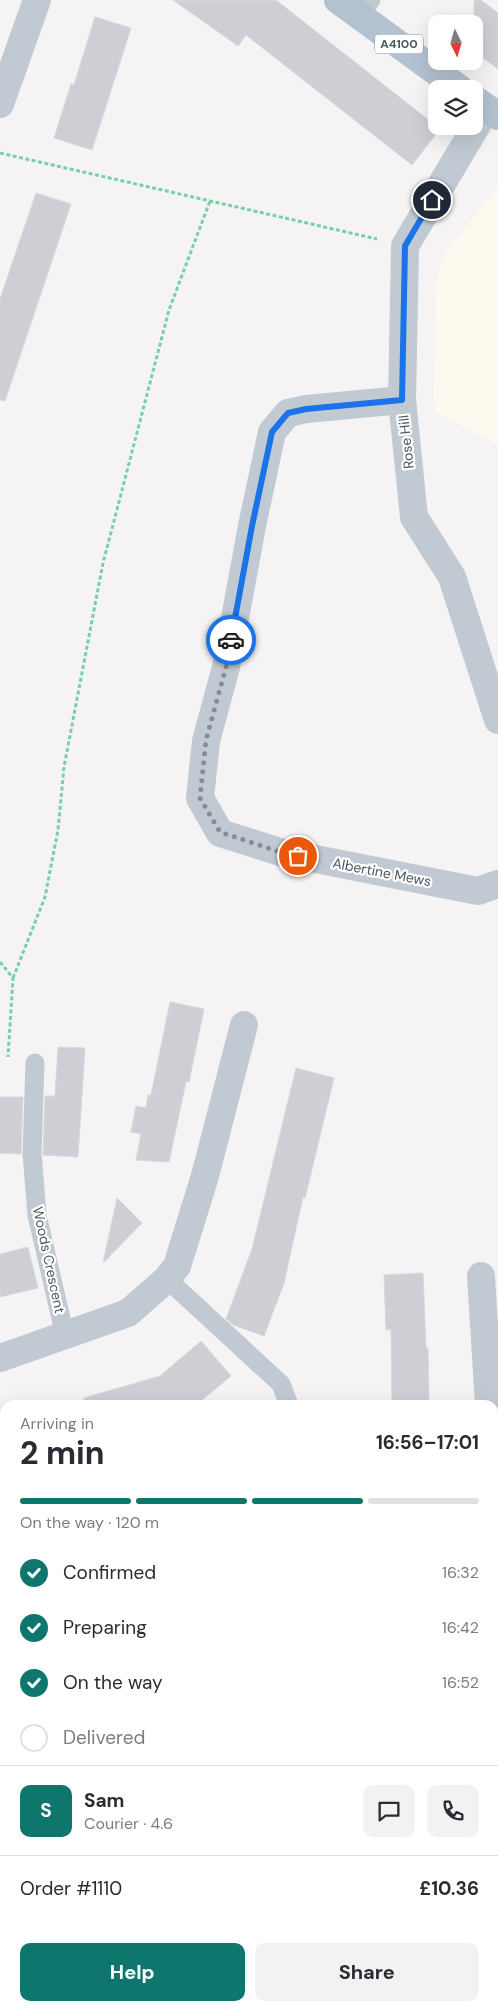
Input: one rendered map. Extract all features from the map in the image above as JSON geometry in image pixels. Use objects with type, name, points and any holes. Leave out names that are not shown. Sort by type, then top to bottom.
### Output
[{"type":"main road","name":"A4100","points":[[356,5],[449,80]]},
{"type":"street","points":[[0,104],[37,0]]},
{"type":"street","name":"Rose Hill","points":[[486,108],[405,246],[402,400],[414,518],[452,577],[498,720]]},
{"type":"street","name":"Albertine Mews","points":[[402,400],[306,409],[288,413],[272,432],[252,526],[226,667],[206,740],[200,798],[220,832],[280,852],[478,891],[498,884]]},
{"type":"street","points":[[0,1358],[66,1336],[128,1312],[167,1278],[177,1266],[205,1176],[244,1025]]},
{"type":"street","points":[[481,1276],[489,1400]]},
{"type":"lane","name":"Woods Crescent","points":[[35,1063],[32,1153],[37,1215],[66,1336]]},
{"type":"lane","points":[[167,1278],[281,1384],[287,1400]]},
{"type":"path","points":[[0,153],[405,246]]},
{"type":"path","points":[[35,1063],[8,1058],[13,978],[45,897],[58,830],[64,767],[103,564],[169,310],[210,201]]},
{"type":"path","points":[[0,962],[13,978]]},
{"type":"shaded area","points":[[498,186],[498,446],[433,410],[437,279],[444,254]]},
{"type":"building","points":[[173,0],[276,0],[428,120],[428,135],[435,135],[412,165],[246,35],[238,46]]},
{"type":"building","points":[[474,0],[481,0],[498,13],[498,69],[483,58],[483,15],[474,15]]},
{"type":"building","points":[[95,17],[131,28],[92,150],[54,138],[71,84],[74,85]]},
{"type":"building","points":[[36,193],[71,204],[5,401],[0,400],[0,299]]},
{"type":"building","points":[[170,1002],[204,1009],[189,1082],[186,1082],[169,1162],[136,1160],[141,1134],[131,1132],[136,1106],[146,1108],[148,1095],[151,1095]]},
{"type":"building","points":[[58,1047],[85,1048],[78,1157],[43,1155],[45,1096],[55,1096]]},
{"type":"building","points":[[296,1068],[334,1078],[305,1198],[303,1197],[284,1283],[264,1336],[233,1325],[226,1319],[252,1249]]},
{"type":"building","points":[[0,1097],[23,1097],[21,1154],[0,1153]]},
{"type":"building","points":[[117,1198],[142,1223],[103,1263]]},
{"type":"building","points":[[28,1247],[38,1288],[0,1297],[0,1254]]},
{"type":"building","points":[[423,1273],[429,1400],[392,1400],[391,1329],[386,1330],[384,1275]]},
{"type":"building","points":[[201,1341],[231,1376],[202,1400],[84,1400],[84,1398],[160,1376]]},
{"type":"way so far","points":[[231,640],[226,667],[206,740],[200,798],[220,832],[298,856]]},
{"type":"route","points":[[231,640],[272,432],[288,413],[306,409],[402,400],[405,246],[432,200]]}]
